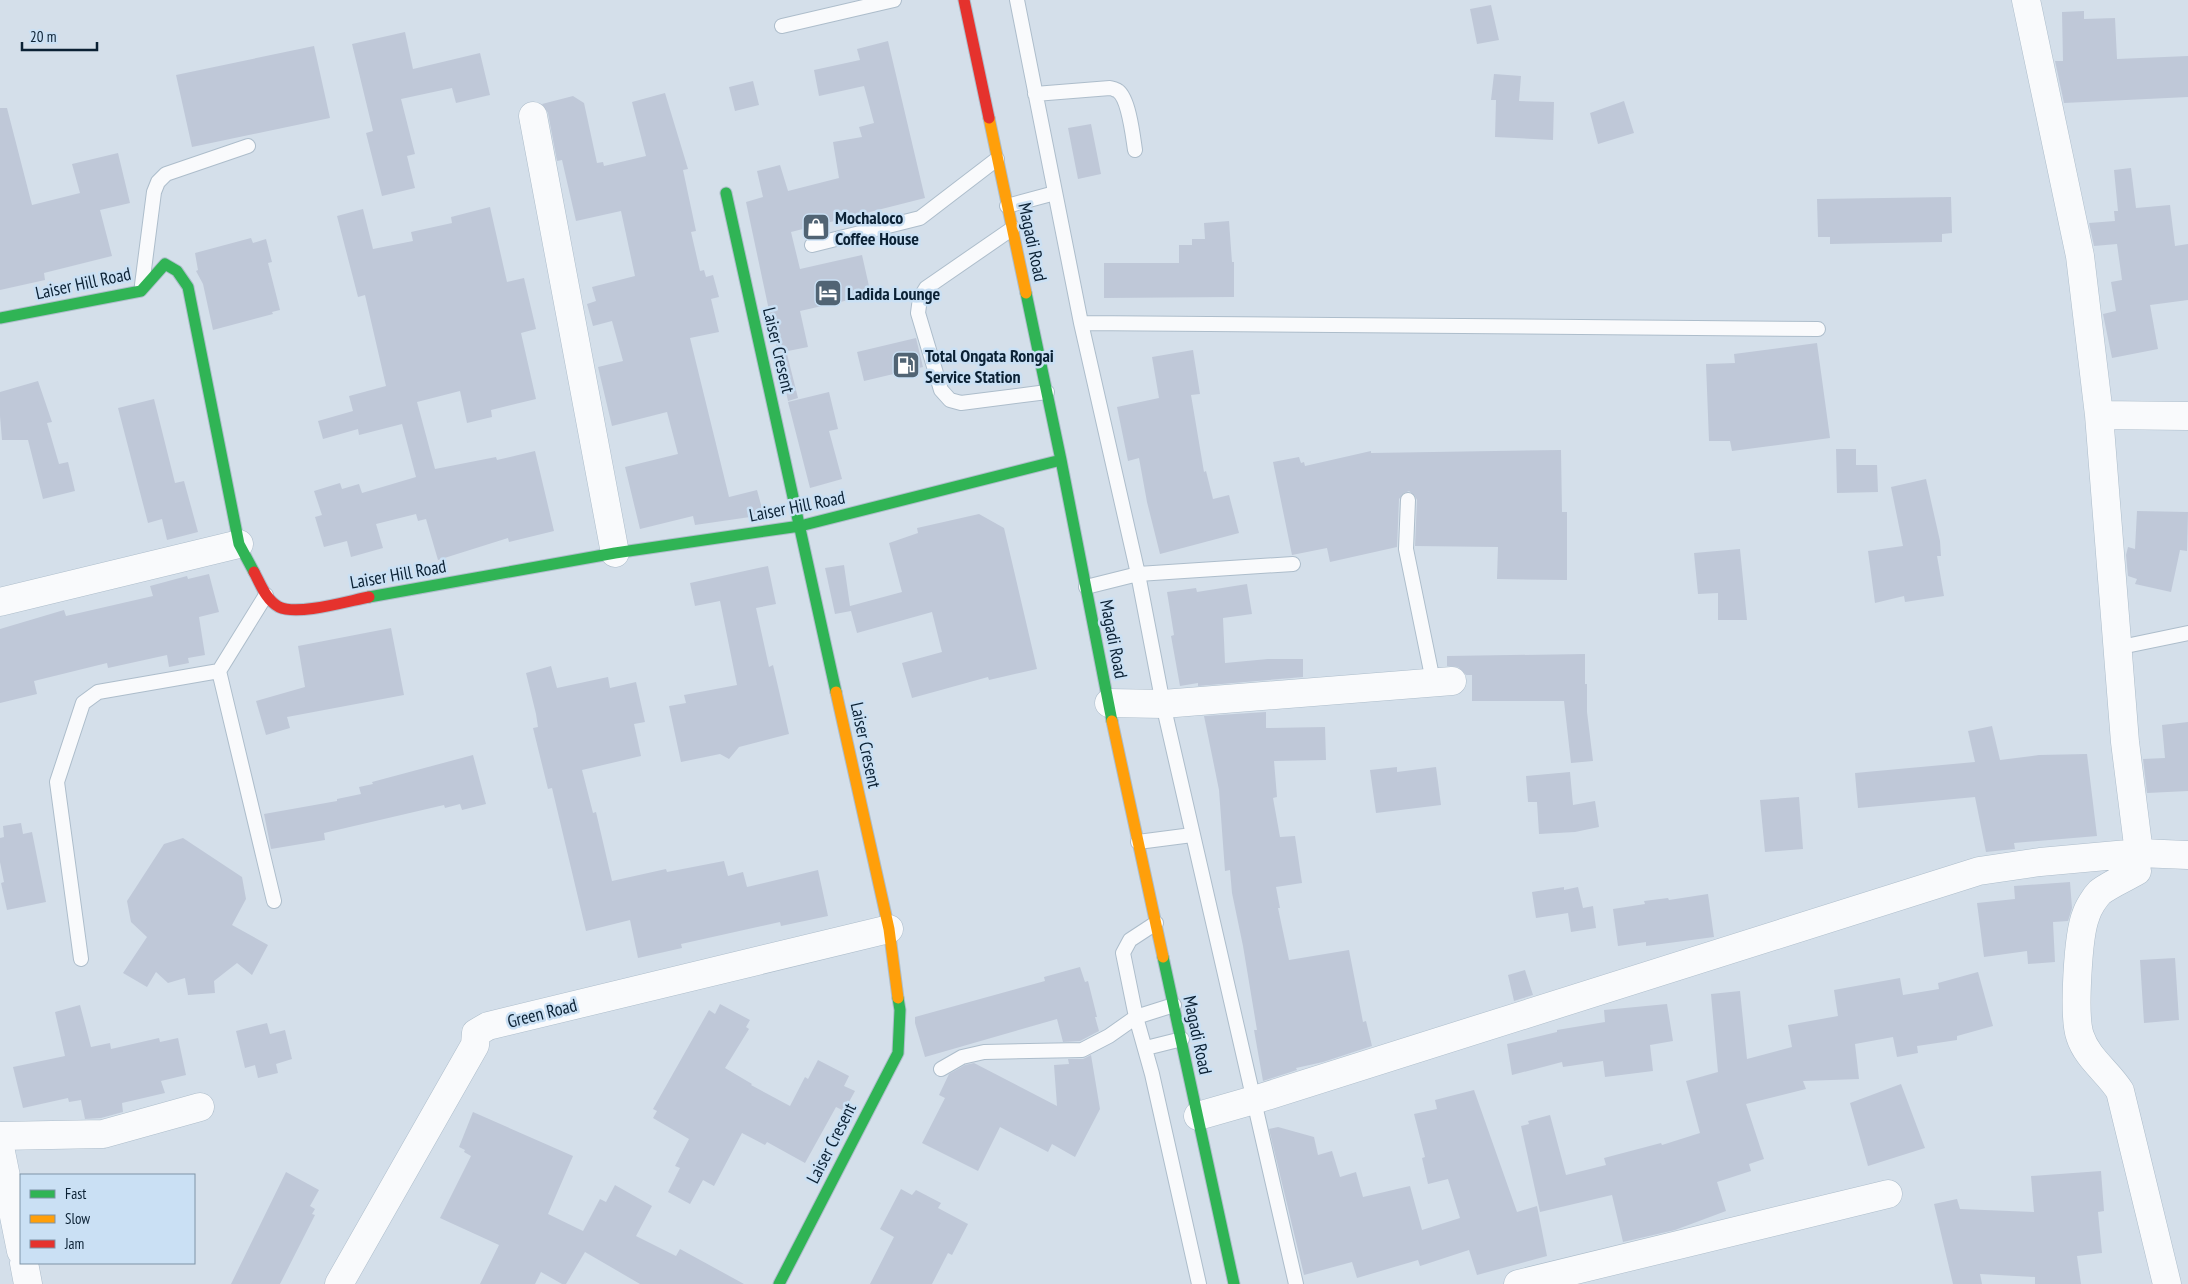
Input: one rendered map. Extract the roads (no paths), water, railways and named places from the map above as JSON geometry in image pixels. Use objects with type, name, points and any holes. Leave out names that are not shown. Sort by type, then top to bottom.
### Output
[{"type":"main road","name":"Magadi Road","points":[[964,0],[1047,392],[1138,842],[1234,1284]]},
{"type":"main road","name":"Laiser Cresent","points":[[726,193],[889,929],[900,1010],[898,1052],[779,1284]]},
{"type":"main road","name":"Laiser Hill Road","points":[[0,318],[141,290],[165,264],[177,271],[188,287],[239,544],[266,595],[280,607],[299,610],[615,553],[800,526],[1061,460]]},
{"type":"street","points":[[2026,0],[2080,256],[2099,415],[2125,742],[2138,862]]},
{"type":"street","points":[[533,116],[615,553]]},
{"type":"street","points":[[2099,415],[2188,416]]},
{"type":"street","points":[[0,602],[239,544]]},
{"type":"street","points":[[1109,703],[1162,704],[1442,681]]},
{"type":"street","points":[[1198,1116],[1979,871],[2040,862],[2138,862],[2188,855]]},
{"type":"street","points":[[2138,862],[2100,893],[2086,914],[2079,949],[2077,1024],[2080,1037],[2087,1051],[2114,1081],[2120,1091],[2167,1284]]},
{"type":"street","name":"Green Road","points":[[339,1284],[474,1045],[476,1033],[488,1026],[889,929]]},
{"type":"street","points":[[0,1136],[104,1134],[200,1106]]},
{"type":"street","points":[[0,1147],[6,1210],[20,1248]]},
{"type":"street","points":[[1518,1284],[1888,1194]]},
{"type":"street","points":[[24,1264],[28,1284]]},
{"type":"lane","points":[[782,26],[894,0]]},
{"type":"lane","points":[[1017,0],[1080,323],[1138,574],[1162,704],[1296,1284]]},
{"type":"lane","points":[[1035,94],[1110,88],[1118,90],[1129,116],[1135,150]]},
{"type":"lane","points":[[141,290],[154,192],[158,182],[166,174],[248,146]]},
{"type":"lane","points":[[812,245],[920,218],[997,159]]},
{"type":"lane","points":[[1007,206],[1055,193]]},
{"type":"lane","points":[[1013,228],[926,288],[920,298],[918,313],[941,390],[950,400],[961,403],[1047,392]]},
{"type":"lane","points":[[1080,323],[1818,329]]},
{"type":"lane","points":[[1408,500],[1406,549],[1442,681]]},
{"type":"lane","points":[[1086,587],[1138,574],[1293,564]]},
{"type":"lane","points":[[2111,564],[2121,647],[2188,633]]},
{"type":"lane","points":[[266,595],[219,671],[274,901]]},
{"type":"lane","points":[[81,959],[57,782],[83,703],[98,692],[219,671]]},
{"type":"lane","points":[[1138,842],[1192,835]]},
{"type":"lane","points":[[1156,923],[1130,940],[1123,953],[1136,1017],[1146,1048],[1199,1284]]},
{"type":"lane","points":[[941,1069],[962,1057],[984,1052],[1082,1050],[1110,1036],[1136,1017],[1174,1005]]},
{"type":"lane","points":[[1146,1048],[1182,1039]]},
{"type":"place","name":"Mochaloco Coffee House","points":[[816,227]]},
{"type":"place","name":"Ladida Lounge","points":[[828,293]]},
{"type":"place","name":"Total Ongata Rongai Service Station","points":[[906,365]]}]
